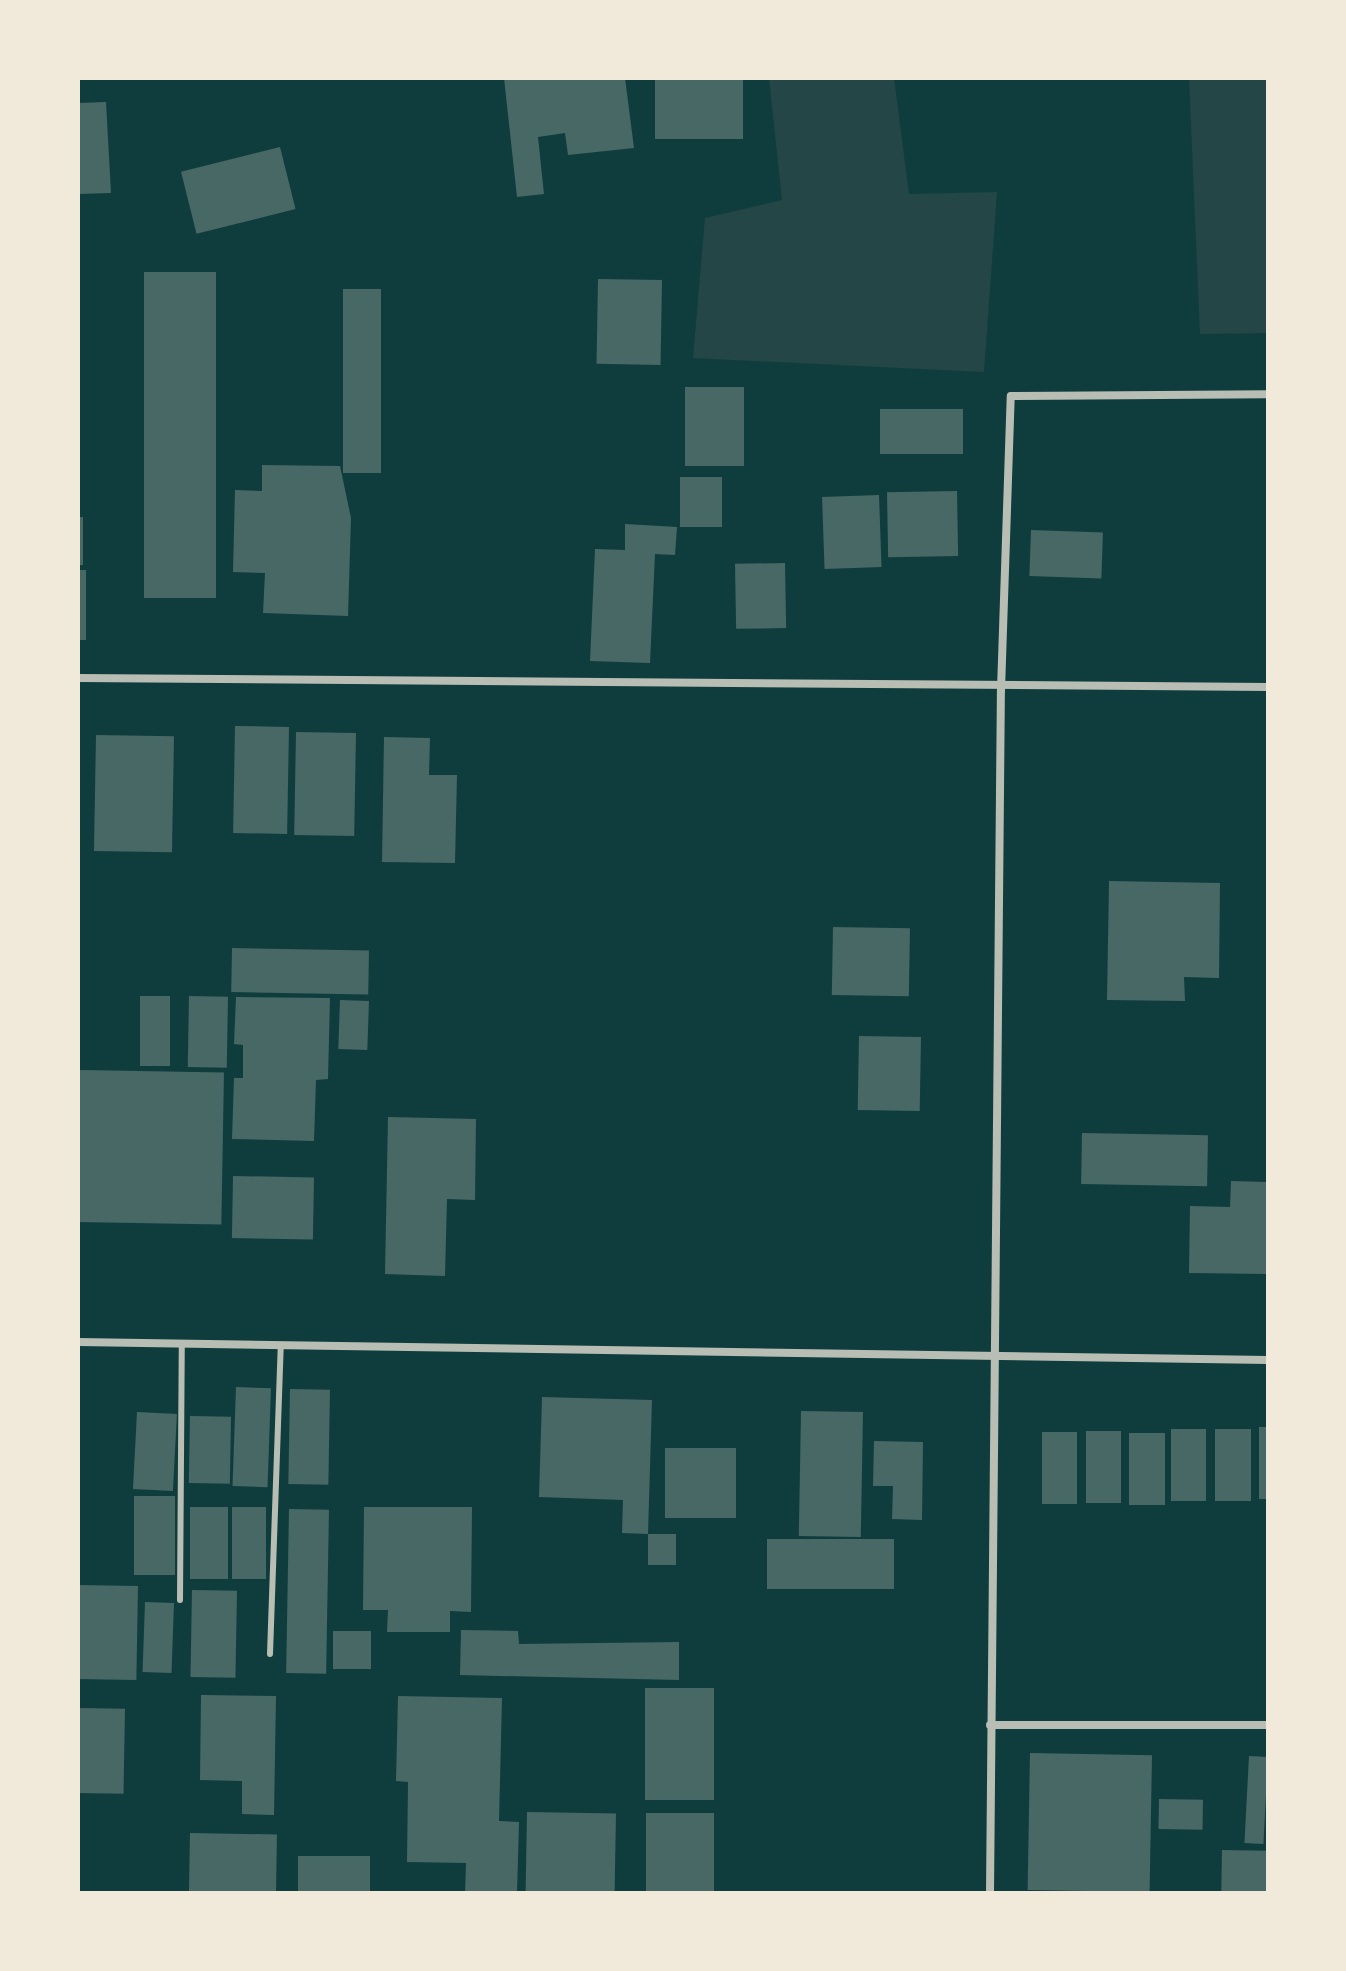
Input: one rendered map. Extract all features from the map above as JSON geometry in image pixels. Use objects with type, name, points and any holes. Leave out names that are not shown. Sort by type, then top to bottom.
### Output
[{"type":"street","points":[[990,1893],[1001,690],[1011,396],[1268,394]]},
{"type":"street","points":[[78,678],[1001,690],[1268,687]]},
{"type":"street","points":[[78,1342],[1268,1360]]},
{"type":"street","points":[[990,1725],[1268,1725]]},
{"type":"lane","points":[[180,1600],[182,1343]]},
{"type":"lane","points":[[270,1654],[281,1345]]},
{"type":"shaded area","points":[[769,78],[894,78],[909,194],[997,192],[984,372],[693,358],[705,218],[782,200]]},
{"type":"shaded area","points":[[1189,78],[1268,78],[1268,333],[1200,334]]},
{"type":"building","points":[[504,78],[625,78],[634,148],[568,155],[565,133],[538,137],[544,194],[517,197]]},
{"type":"building","points":[[655,78],[743,78],[743,139],[655,139]]},
{"type":"building","points":[[106,102],[111,193],[78,194],[78,103]]},
{"type":"building","points":[[280,147],[295,209],[197,234],[181,172]]},
{"type":"building","points":[[144,272],[216,272],[216,598],[144,598]]},
{"type":"building","points":[[598,279],[662,280],[661,365],[597,364]]},
{"type":"building","points":[[343,289],[381,289],[381,473],[343,473]]},
{"type":"building","points":[[685,387],[744,387],[744,466],[685,466]]},
{"type":"building","points":[[880,409],[963,409],[963,454],[880,454]]},
{"type":"building","points":[[262,465],[340,466],[351,518],[348,616],[263,613],[265,573],[233,572],[235,490],[262,491]]},
{"type":"building","points":[[680,477],[722,477],[722,527],[680,527]]},
{"type":"building","points":[[957,491],[958,556],[888,557],[887,492]]},
{"type":"building","points":[[879,495],[882,567],[825,569],[822,497]]},
{"type":"building","points":[[78,517],[83,517],[83,565],[78,565]]},
{"type":"building","points":[[625,524],[677,527],[675,555],[655,554],[650,663],[590,661],[595,549],[625,550]]},
{"type":"building","points":[[1031,530],[1103,533],[1101,578],[1029,576]]},
{"type":"building","points":[[785,563],[786,628],[736,629],[735,564]]},
{"type":"building","points":[[78,570],[86,570],[86,640],[78,640]]},
{"type":"building","points":[[235,726],[289,727],[287,834],[233,833]]},
{"type":"building","points":[[296,732],[356,733],[354,836],[294,835]]},
{"type":"building","points":[[96,735],[174,736],[172,852],[94,851]]},
{"type":"building","points":[[384,737],[430,738],[429,775],[457,775],[455,863],[382,862]]},
{"type":"building","points":[[1109,881],[1220,883],[1219,978],[1184,977],[1185,1001],[1107,1000]]},
{"type":"building","points":[[833,927],[910,928],[909,996],[832,995]]},
{"type":"building","points":[[232,948],[369,950],[368,994],[231,992]]},
{"type":"building","points":[[140,996],[170,996],[170,1066],[140,1066]]},
{"type":"building","points":[[189,996],[228,997],[227,1068],[188,1067]]},
{"type":"building","points":[[236,997],[330,998],[328,1079],[316,1080],[314,1141],[232,1139],[234,1078],[243,1078],[243,1045],[234,1044]]},
{"type":"building","points":[[340,1000],[369,1001],[367,1050],[338,1049]]},
{"type":"building","points":[[859,1036],[921,1037],[920,1111],[858,1110]]},
{"type":"building","points":[[80,1070],[224,1073],[221,1224],[78,1222]]},
{"type":"building","points":[[388,1117],[476,1119],[475,1200],[447,1199],[445,1276],[385,1274]]},
{"type":"building","points":[[1082,1133],[1208,1135],[1207,1186],[1081,1184]]},
{"type":"building","points":[[233,1176],[314,1177],[313,1239],[232,1238]]},
{"type":"building","points":[[1231,1181],[1268,1182],[1268,1274],[1189,1273],[1190,1206],[1230,1207]]},
{"type":"building","points":[[236,1387],[271,1388],[268,1487],[233,1486]]},
{"type":"building","points":[[290,1389],[330,1390],[328,1485],[288,1484]]},
{"type":"building","points":[[542,1397],[652,1400],[648,1534],[622,1533],[623,1500],[539,1497]]},
{"type":"building","points":[[801,1411],[863,1412],[861,1537],[799,1536]]},
{"type":"building","points":[[137,1412],[177,1414],[173,1491],[133,1489]]},
{"type":"building","points":[[190,1416],[231,1417],[230,1484],[189,1483]]},
{"type":"building","points":[[1259,1427],[1268,1427],[1268,1499],[1259,1499]]},
{"type":"building","points":[[1171,1429],[1206,1429],[1206,1501],[1171,1501]]},
{"type":"building","points":[[1215,1429],[1251,1429],[1251,1501],[1215,1501]]},
{"type":"building","points":[[1086,1431],[1121,1431],[1121,1503],[1086,1503]]},
{"type":"building","points":[[1042,1432],[1077,1432],[1077,1504],[1042,1504]]},
{"type":"building","points":[[1129,1433],[1165,1433],[1165,1505],[1129,1505]]},
{"type":"building","points":[[874,1441],[923,1442],[922,1520],[892,1519],[893,1486],[873,1486]]},
{"type":"building","points":[[665,1448],[736,1448],[736,1518],[665,1518]]},
{"type":"building","points":[[134,1496],[175,1496],[175,1575],[134,1575]]},
{"type":"building","points":[[190,1507],[228,1507],[228,1579],[190,1579]]},
{"type":"building","points":[[232,1507],[266,1507],[266,1579],[232,1579]]},
{"type":"building","points":[[364,1507],[472,1507],[471,1612],[450,1611],[450,1632],[387,1632],[388,1610],[363,1610]]},
{"type":"building","points":[[289,1509],[329,1510],[326,1674],[286,1673]]},
{"type":"building","points":[[648,1534],[676,1534],[676,1565],[648,1565]]},
{"type":"building","points":[[767,1539],[894,1539],[894,1589],[767,1589]]},
{"type":"building","points":[[78,1585],[138,1586],[136,1680],[78,1679]]},
{"type":"building","points":[[192,1590],[237,1591],[235,1678],[190,1677]]},
{"type":"building","points":[[145,1602],[174,1603],[172,1673],[143,1672]]},
{"type":"building","points":[[461,1630],[518,1631],[519,1644],[679,1642],[679,1680],[460,1675]]},
{"type":"building","points":[[333,1631],[371,1631],[371,1669],[333,1669]]},
{"type":"building","points":[[645,1688],[714,1688],[714,1800],[645,1800]]},
{"type":"building","points":[[201,1695],[276,1696],[274,1815],[242,1814],[242,1781],[200,1780]]},
{"type":"building","points":[[398,1696],[502,1698],[499,1821],[519,1822],[517,1893],[465,1893],[466,1863],[407,1862],[408,1782],[396,1781]]},
{"type":"building","points":[[78,1708],[125,1709],[124,1794],[78,1793]]},
{"type":"building","points":[[1030,1753],[1152,1755],[1150,1892],[1028,1890]]},
{"type":"building","points":[[1249,1756],[1268,1757],[1263,1844],[1244,1843]]},
{"type":"building","points":[[1159,1799],[1203,1800],[1202,1830],[1158,1829]]},
{"type":"building","points":[[527,1812],[616,1814],[615,1893],[526,1893]]},
{"type":"building","points":[[646,1813],[714,1813],[714,1893],[646,1893]]},
{"type":"building","points":[[190,1833],[277,1835],[276,1893],[189,1893]]},
{"type":"building","points":[[1222,1850],[1268,1851],[1267,1893],[1221,1893]]},
{"type":"building","points":[[298,1856],[370,1856],[370,1893],[298,1893]]}]
